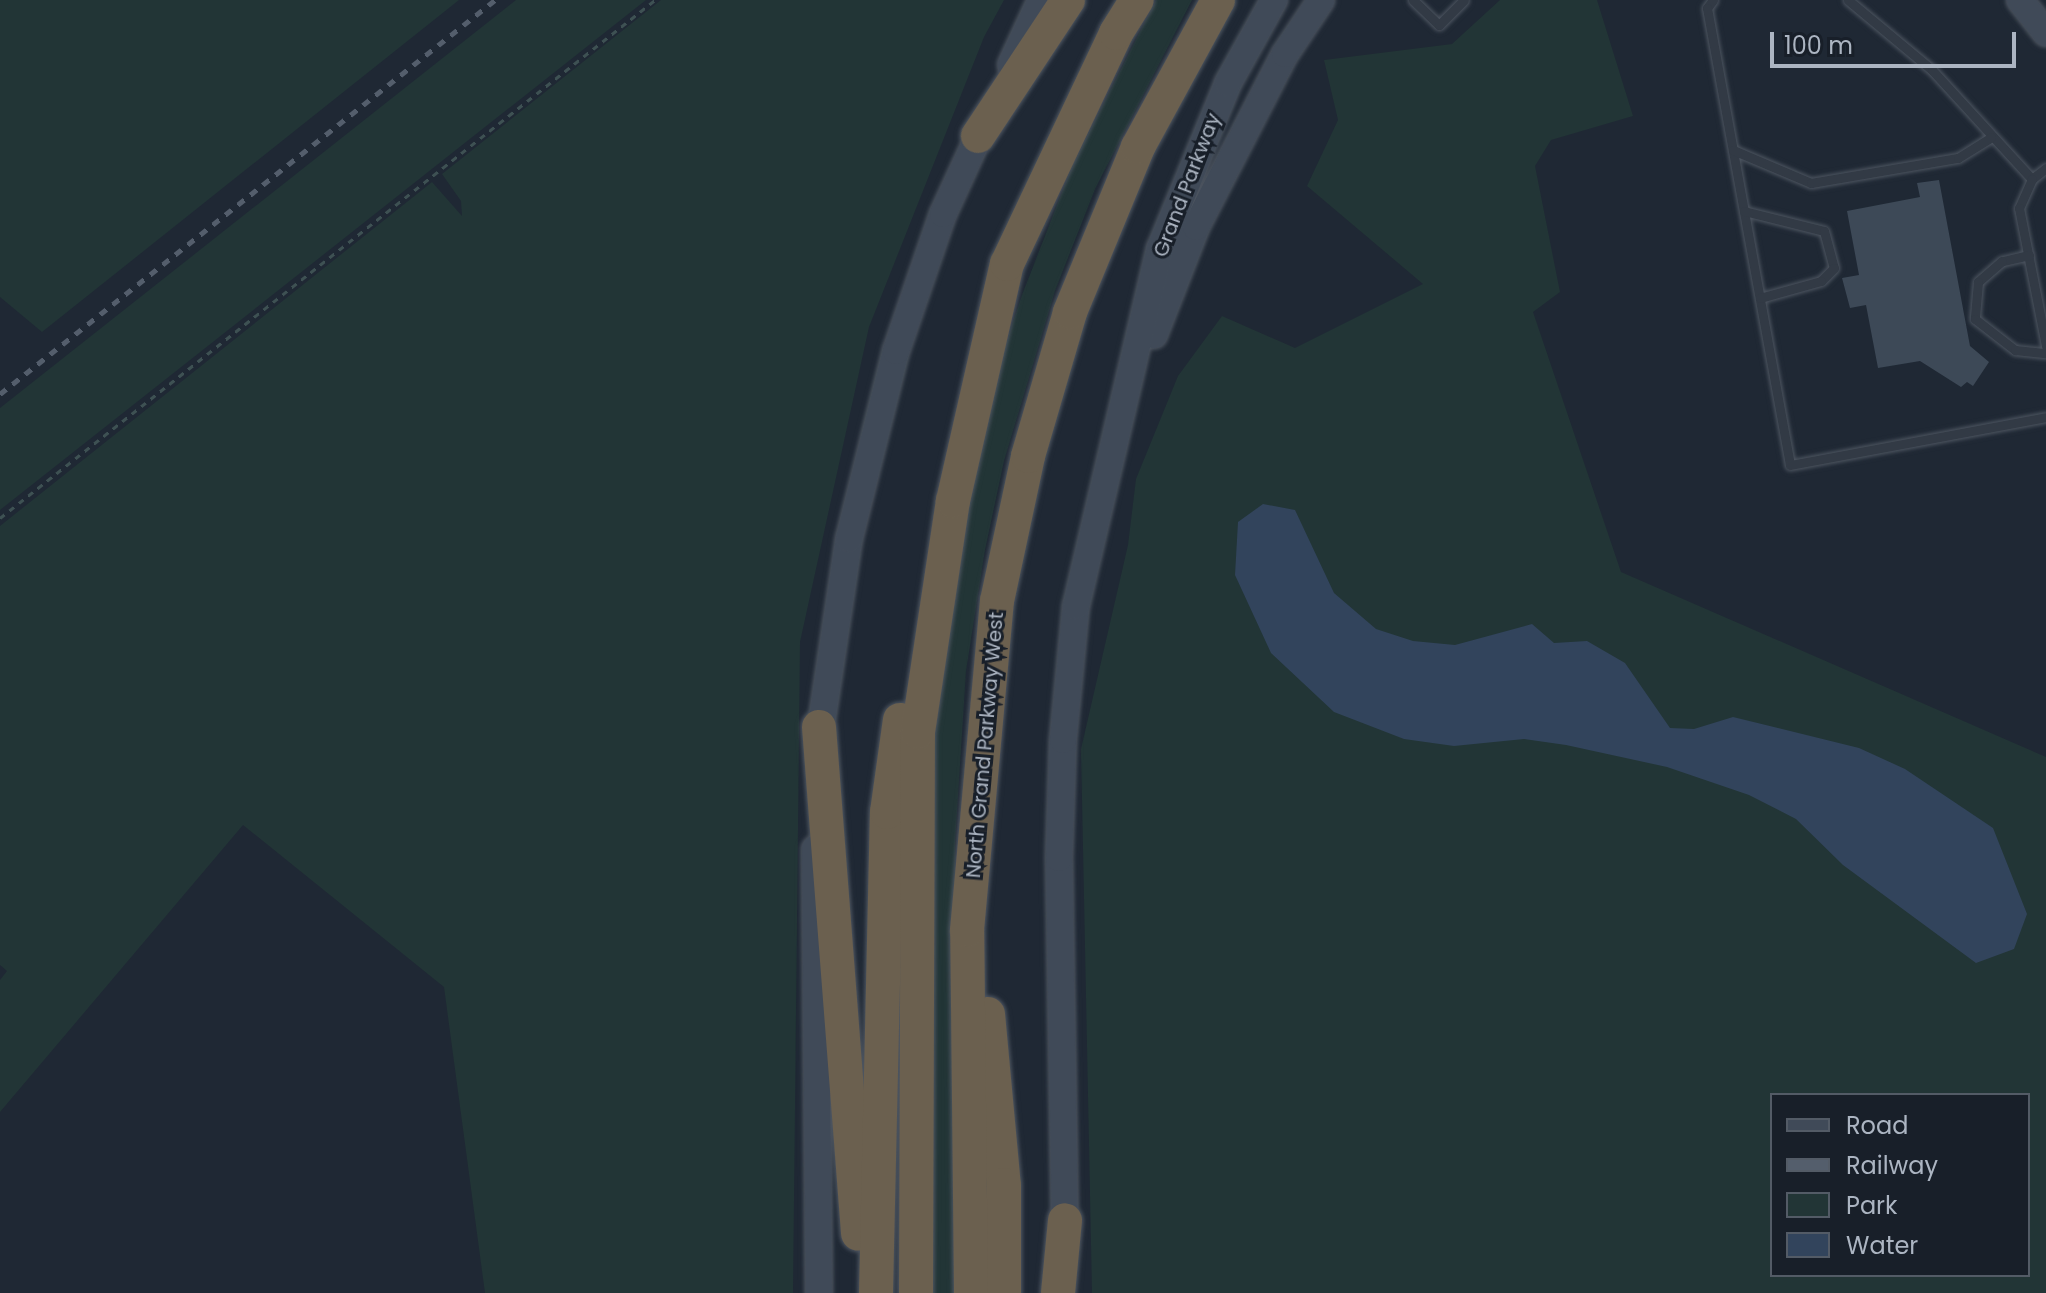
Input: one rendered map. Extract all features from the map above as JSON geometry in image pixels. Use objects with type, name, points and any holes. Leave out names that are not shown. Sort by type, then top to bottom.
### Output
[{"type":"highway","points":[[978,136],[1068,0]]},
{"type":"highway","points":[[916,1293],[918,732],[953,501],[1007,264],[1116,33],[1137,0]]},
{"type":"highway","name":"North Grand Parkway West","points":[[971,1293],[967,930],[975,871],[980,752],[997,601],[1028,456],[1091,257],[1138,147],[1218,0]]},
{"type":"highway","points":[[876,1293],[887,812],[928,542],[953,501]]},
{"type":"highway","points":[[819,727],[862,1293]]},
{"type":"highway","points":[[975,871],[1004,1185],[1004,1293]]},
{"type":"highway","points":[[1058,1293],[1065,1220]]},
{"type":"main road","points":[[819,1293],[813,917],[819,727],[849,539],[896,351],[943,214],[1041,0]]},
{"type":"main road","name":"Grand Parkway","points":[[1118,428],[1160,249],[1228,83],[1274,0]]},
{"type":"main road","points":[[1066,1293],[1063,740],[1076,606],[1118,428],[1196,227],[1285,54],[1321,0]]},
{"type":"main road","points":[[2020,0],[2046,33]]},
{"type":"lane","points":[[1413,0],[1439,25],[1464,0]]},
{"type":"lane","points":[[1713,0],[1707,8],[1790,465],[2046,417]]},
{"type":"lane","points":[[1848,0],[1932,70],[2032,179]]},
{"type":"lane","points":[[1733,150],[1811,183],[1958,158],[1991,137]]},
{"type":"lane","points":[[2046,168],[2032,179],[2019,208],[2046,346]]},
{"type":"lane","points":[[1744,211],[1824,231],[1834,268],[1821,281],[1760,298]]},
{"type":"lane","points":[[2029,255],[2002,261],[1978,282],[1975,319],[2015,350],[2046,353]]},
{"type":"path","points":[[0,518],[655,0]]},
{"type":"green space","points":[[0,0],[459,0],[42,332],[0,297]]},
{"type":"green space","points":[[516,0],[646,0],[0,510],[0,408]]},
{"type":"green space","points":[[661,0],[1004,0],[984,37],[869,327],[800,642],[793,1293],[485,1293],[444,987],[243,825],[0,1112],[0,980],[7,971],[0,965],[0,526],[432,182],[462,216],[461,201],[442,174]]},
{"type":"green space","points":[[1156,0],[1192,0],[1095,189],[1055,291],[1004,461],[985,550],[966,671],[955,843],[961,1293],[930,1293],[925,855],[944,611],[1002,355],[1022,295],[1073,164]]},
{"type":"green space","points":[[1500,0],[1597,0],[1633,116],[1551,140],[1535,166],[1560,292],[1533,312],[1621,572],[2046,757],[2046,1293],[1092,1293],[1081,749],[1128,545],[1136,479],[1178,376],[1222,316],[1295,348],[1423,284],[1307,186],[1338,120],[1324,60],[1452,44]]},
{"type":"water","points":[[1263,504],[1295,510],[1334,593],[1376,629],[1413,641],[1455,645],[1532,624],[1554,643],[1587,641],[1625,663],[1670,728],[1694,729],[1733,717],[1859,748],[1905,769],[1993,828],[2027,914],[2014,949],[1976,963],[1843,865],[1796,819],[1749,795],[1667,767],[1566,745],[1524,739],[1454,746],[1404,739],[1334,712],[1271,653],[1235,575],[1238,522]]},
{"type":"building","points":[[1939,180],[1970,346],[1989,362],[1973,386],[1967,382],[1961,387],[1920,361],[1878,368],[1866,305],[1850,308],[1842,278],[1859,275],[1847,211],[1920,197],[1917,183]]},
{"type":"railway","points":[[0,394],[495,0]]}]
